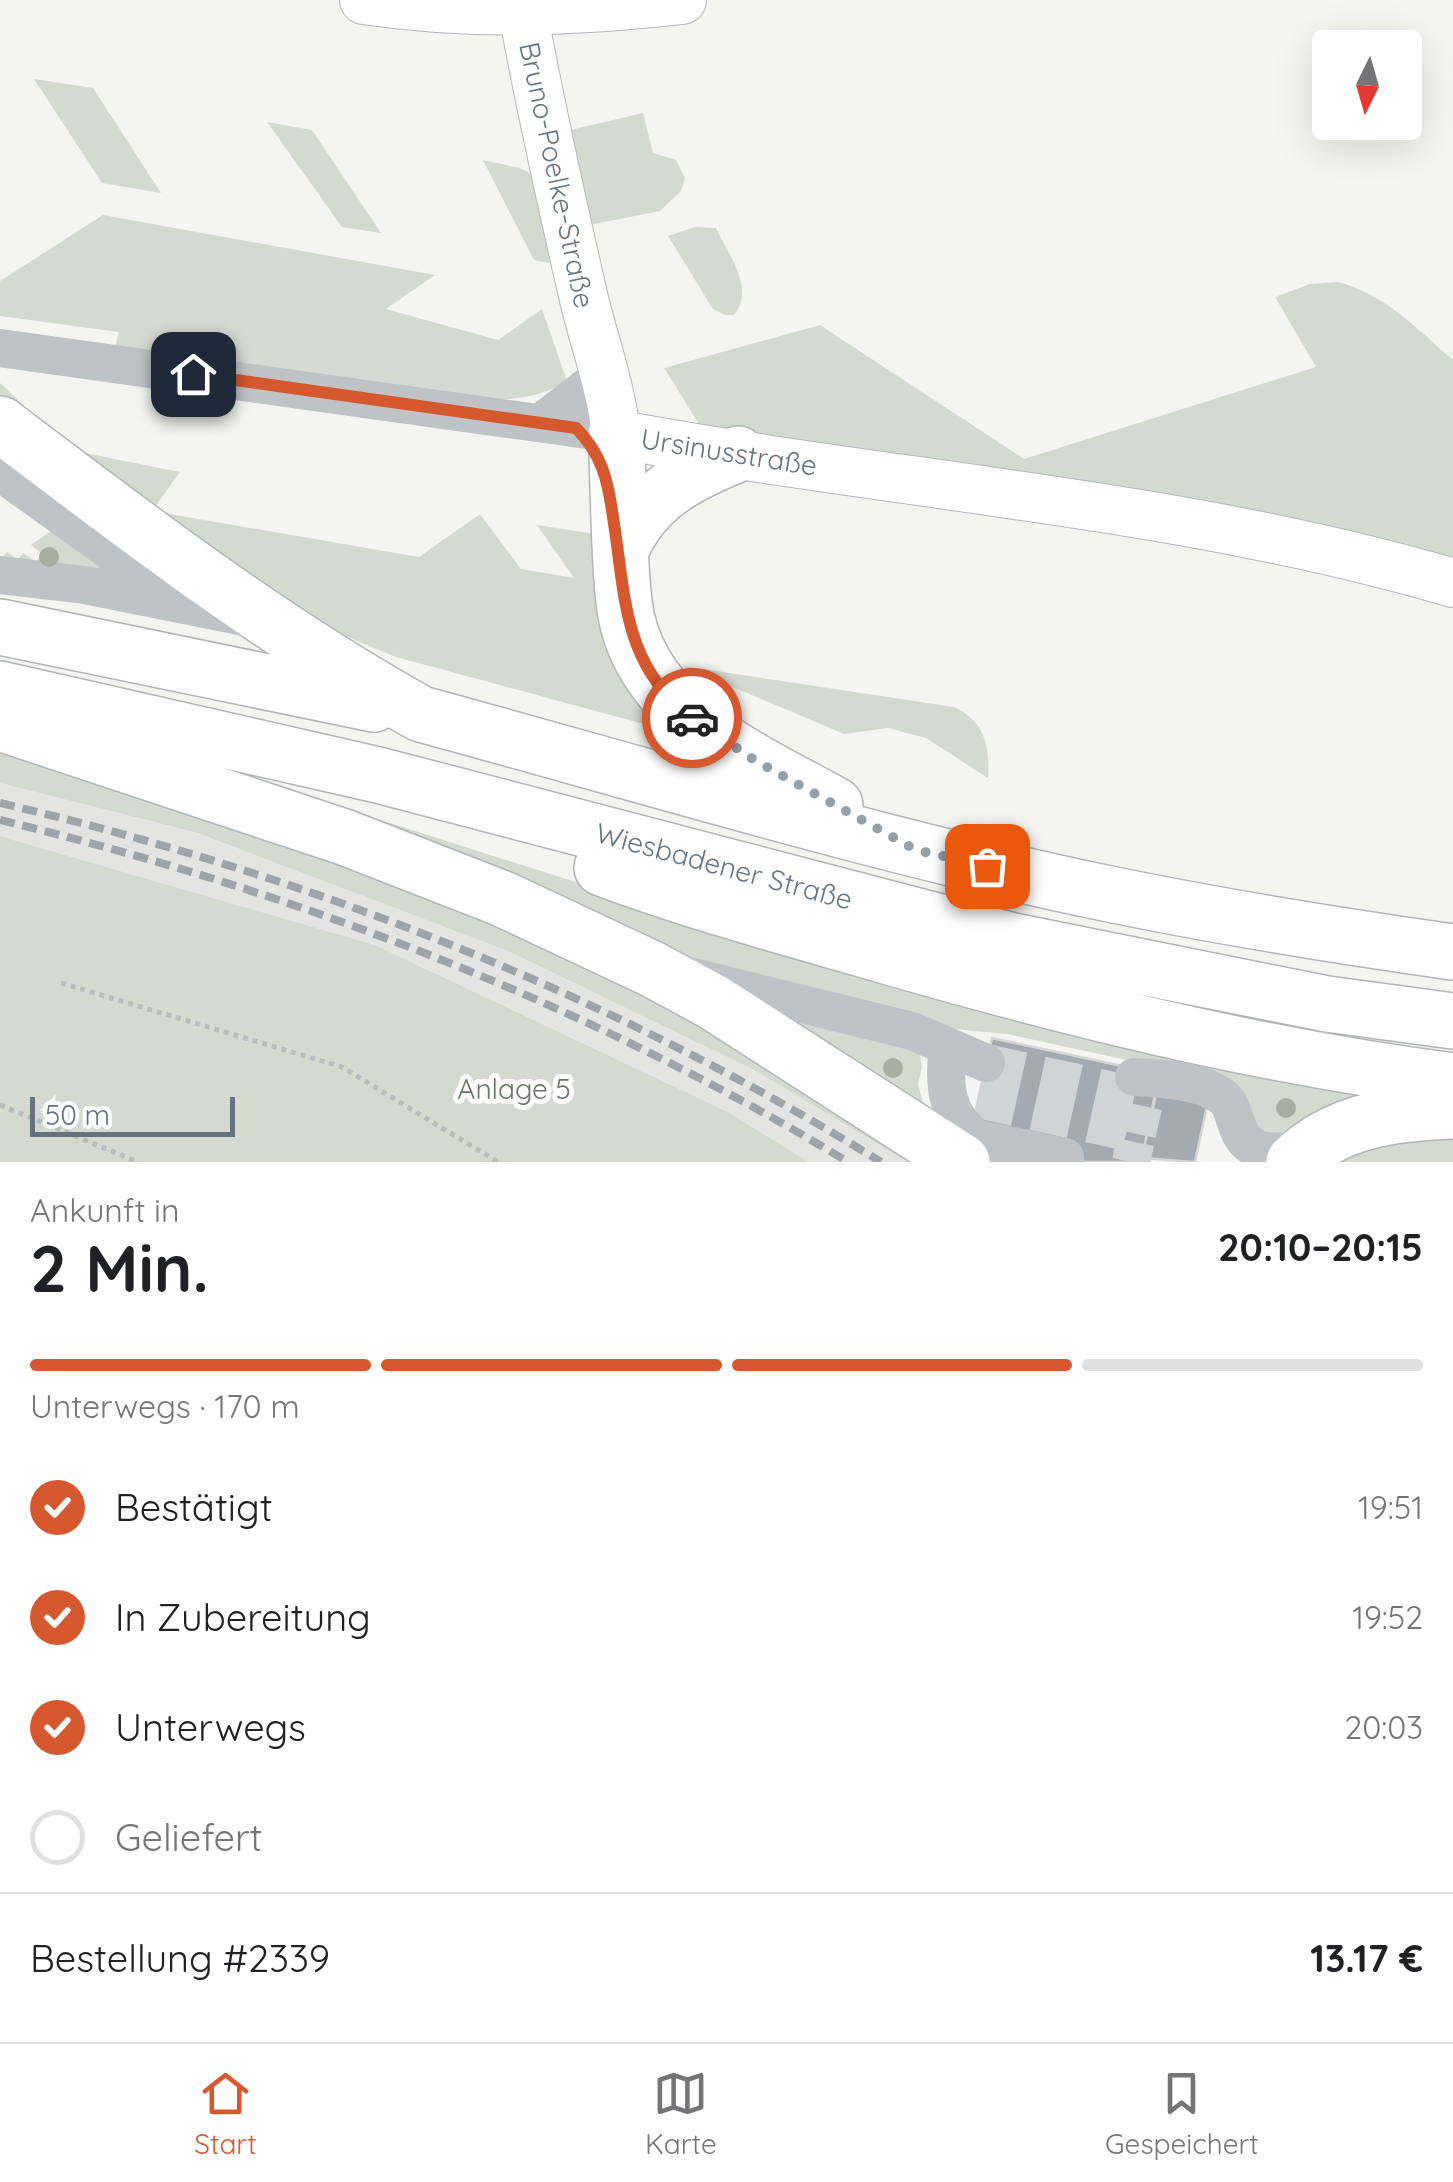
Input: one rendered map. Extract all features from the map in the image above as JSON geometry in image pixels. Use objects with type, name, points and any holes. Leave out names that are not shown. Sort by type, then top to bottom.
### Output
[{"type":"highway","points":[[581,417],[622,561],[624,604],[640,657],[659,686],[682,710],[756,761],[916,850]]},
{"type":"highway","points":[[0,424],[276,626],[350,675],[421,714]]},
{"type":"highway","points":[[622,561],[631,528],[664,491],[738,454]]},
{"type":"highway","points":[[0,627],[421,714],[916,850],[1094,891],[1275,927],[1453,952]]},
{"type":"highway","name":"Wiesbadener Straße","points":[[0,689],[378,775],[1013,941],[1327,1004],[1453,1021]]},
{"type":"highway","points":[[0,722],[386,852],[503,899],[652,969],[968,1150]]},
{"type":"highway","points":[[378,775],[607,870],[1028,998],[1205,1040],[1453,1082]]},
{"type":"highway","points":[[1277,1156],[1371,1121],[1453,1111]]},
{"type":"main road","points":[[364,0],[417,8],[523,13],[682,0]]},
{"type":"main road","name":"Bruno-Poelke-Straße","points":[[523,13],[551,162],[592,336],[610,388],[581,417]]},
{"type":"main road","name":"Ursinusstraße","points":[[581,417],[738,454],[1256,535],[1394,566],[1453,584]]},
{"type":"street","name":"Ursinusstraße","points":[[0,348],[581,417]]},
{"type":"street","points":[[0,469],[110,552],[151,596]]},
{"type":"street","points":[[0,575],[151,596],[276,626]]},
{"type":"street","points":[[652,969],[912,1031],[948,1046],[975,1075],[955,1116],[968,1150]]},
{"type":"street","points":[[1143,1084],[1216,1092],[1229,1102],[1247,1144],[1277,1156]]},
{"type":"street","points":[[968,1150],[1065,1157]]},
{"type":"street","points":[[968,1150],[1008,1162]]},
{"type":"path","points":[[62,983],[342,1067],[498,1162]]},
{"type":"path","points":[[0,1106],[125,1160],[138,1162]]},
{"type":"shaded area","points":[[0,783],[196,833],[508,951],[754,1070],[908,1162],[809,1162],[726,1111],[375,945],[0,836]]},
{"type":"green space","points":[[34,79],[93,88],[161,193],[102,183]]},
{"type":"green space","points":[[643,113],[653,153],[676,160],[685,178],[681,191],[660,211],[584,226],[566,131]]},
{"type":"green space","points":[[267,122],[312,130],[381,233],[342,227]]},
{"type":"green space","points":[[483,160],[520,168],[543,180],[563,266],[534,260]]},
{"type":"green space","points":[[103,215],[435,275],[386,309],[498,340],[542,309],[567,381],[537,394],[483,401],[115,346],[119,332],[0,316],[0,281]]},
{"type":"green space","points":[[695,227],[716,228],[733,260],[742,294],[734,315],[713,309],[668,236]]},
{"type":"green space","points":[[1337,282],[1385,303],[1453,360],[1453,566],[704,432],[664,368],[820,325],[1024,459],[1316,367],[1275,297],[1310,284]]},
{"type":"green space","points":[[0,383],[80,452],[180,472],[152,511],[419,557],[480,514],[521,569],[574,578],[537,525],[595,534],[666,730],[396,657],[289,613],[0,408]]},
{"type":"green space","points":[[55,528],[110,571],[18,560],[23,553],[36,562],[42,554],[31,545]]},
{"type":"green space","points":[[683,666],[954,707],[979,727],[988,756],[988,778],[926,738],[888,728],[844,734]]},
{"type":"green space","points":[[0,753],[49,766],[80,769],[584,953],[932,1162],[908,1162],[754,1070],[508,951],[197,833],[0,783]]},
{"type":"green space","points":[[321,801],[764,942],[1442,1097],[1306,1133],[1267,1136],[1191,1074],[1007,1034],[933,1027],[709,965]]},
{"type":"green space","name":"Anlage 5","points":[[0,836],[375,945],[726,1111],[809,1162],[0,1162]]},
{"type":"green space","points":[[749,1000],[919,1052],[922,1067],[918,1084],[924,1107]]},
{"type":"green space","points":[[1453,1127],[1453,1162],[1314,1162]]},
{"type":"building","points":[[992,1038],[1136,1069],[1157,1090],[1141,1162],[1064,1162],[973,1122]]},
{"type":"building","points":[[1156,1090],[1208,1101],[1195,1162],[1142,1158]]},
{"type":"tunnel","points":[[986,1063],[1145,1098],[1137,1134]]},
{"type":"tunnel","points":[[978,1099],[1137,1134],[1131,1162]]},
{"type":"railway","points":[[0,803],[231,866],[455,946],[672,1045],[881,1162]]},
{"type":"railway","points":[[0,820],[221,881],[437,958],[646,1051],[848,1162]]},
{"type":"way so far","points":[[692,718],[756,761],[916,850],[987,866]]},
{"type":"route","points":[[193,374],[576,428],[592,444],[608,482],[624,604],[640,657],[666,695],[692,718]]}]
